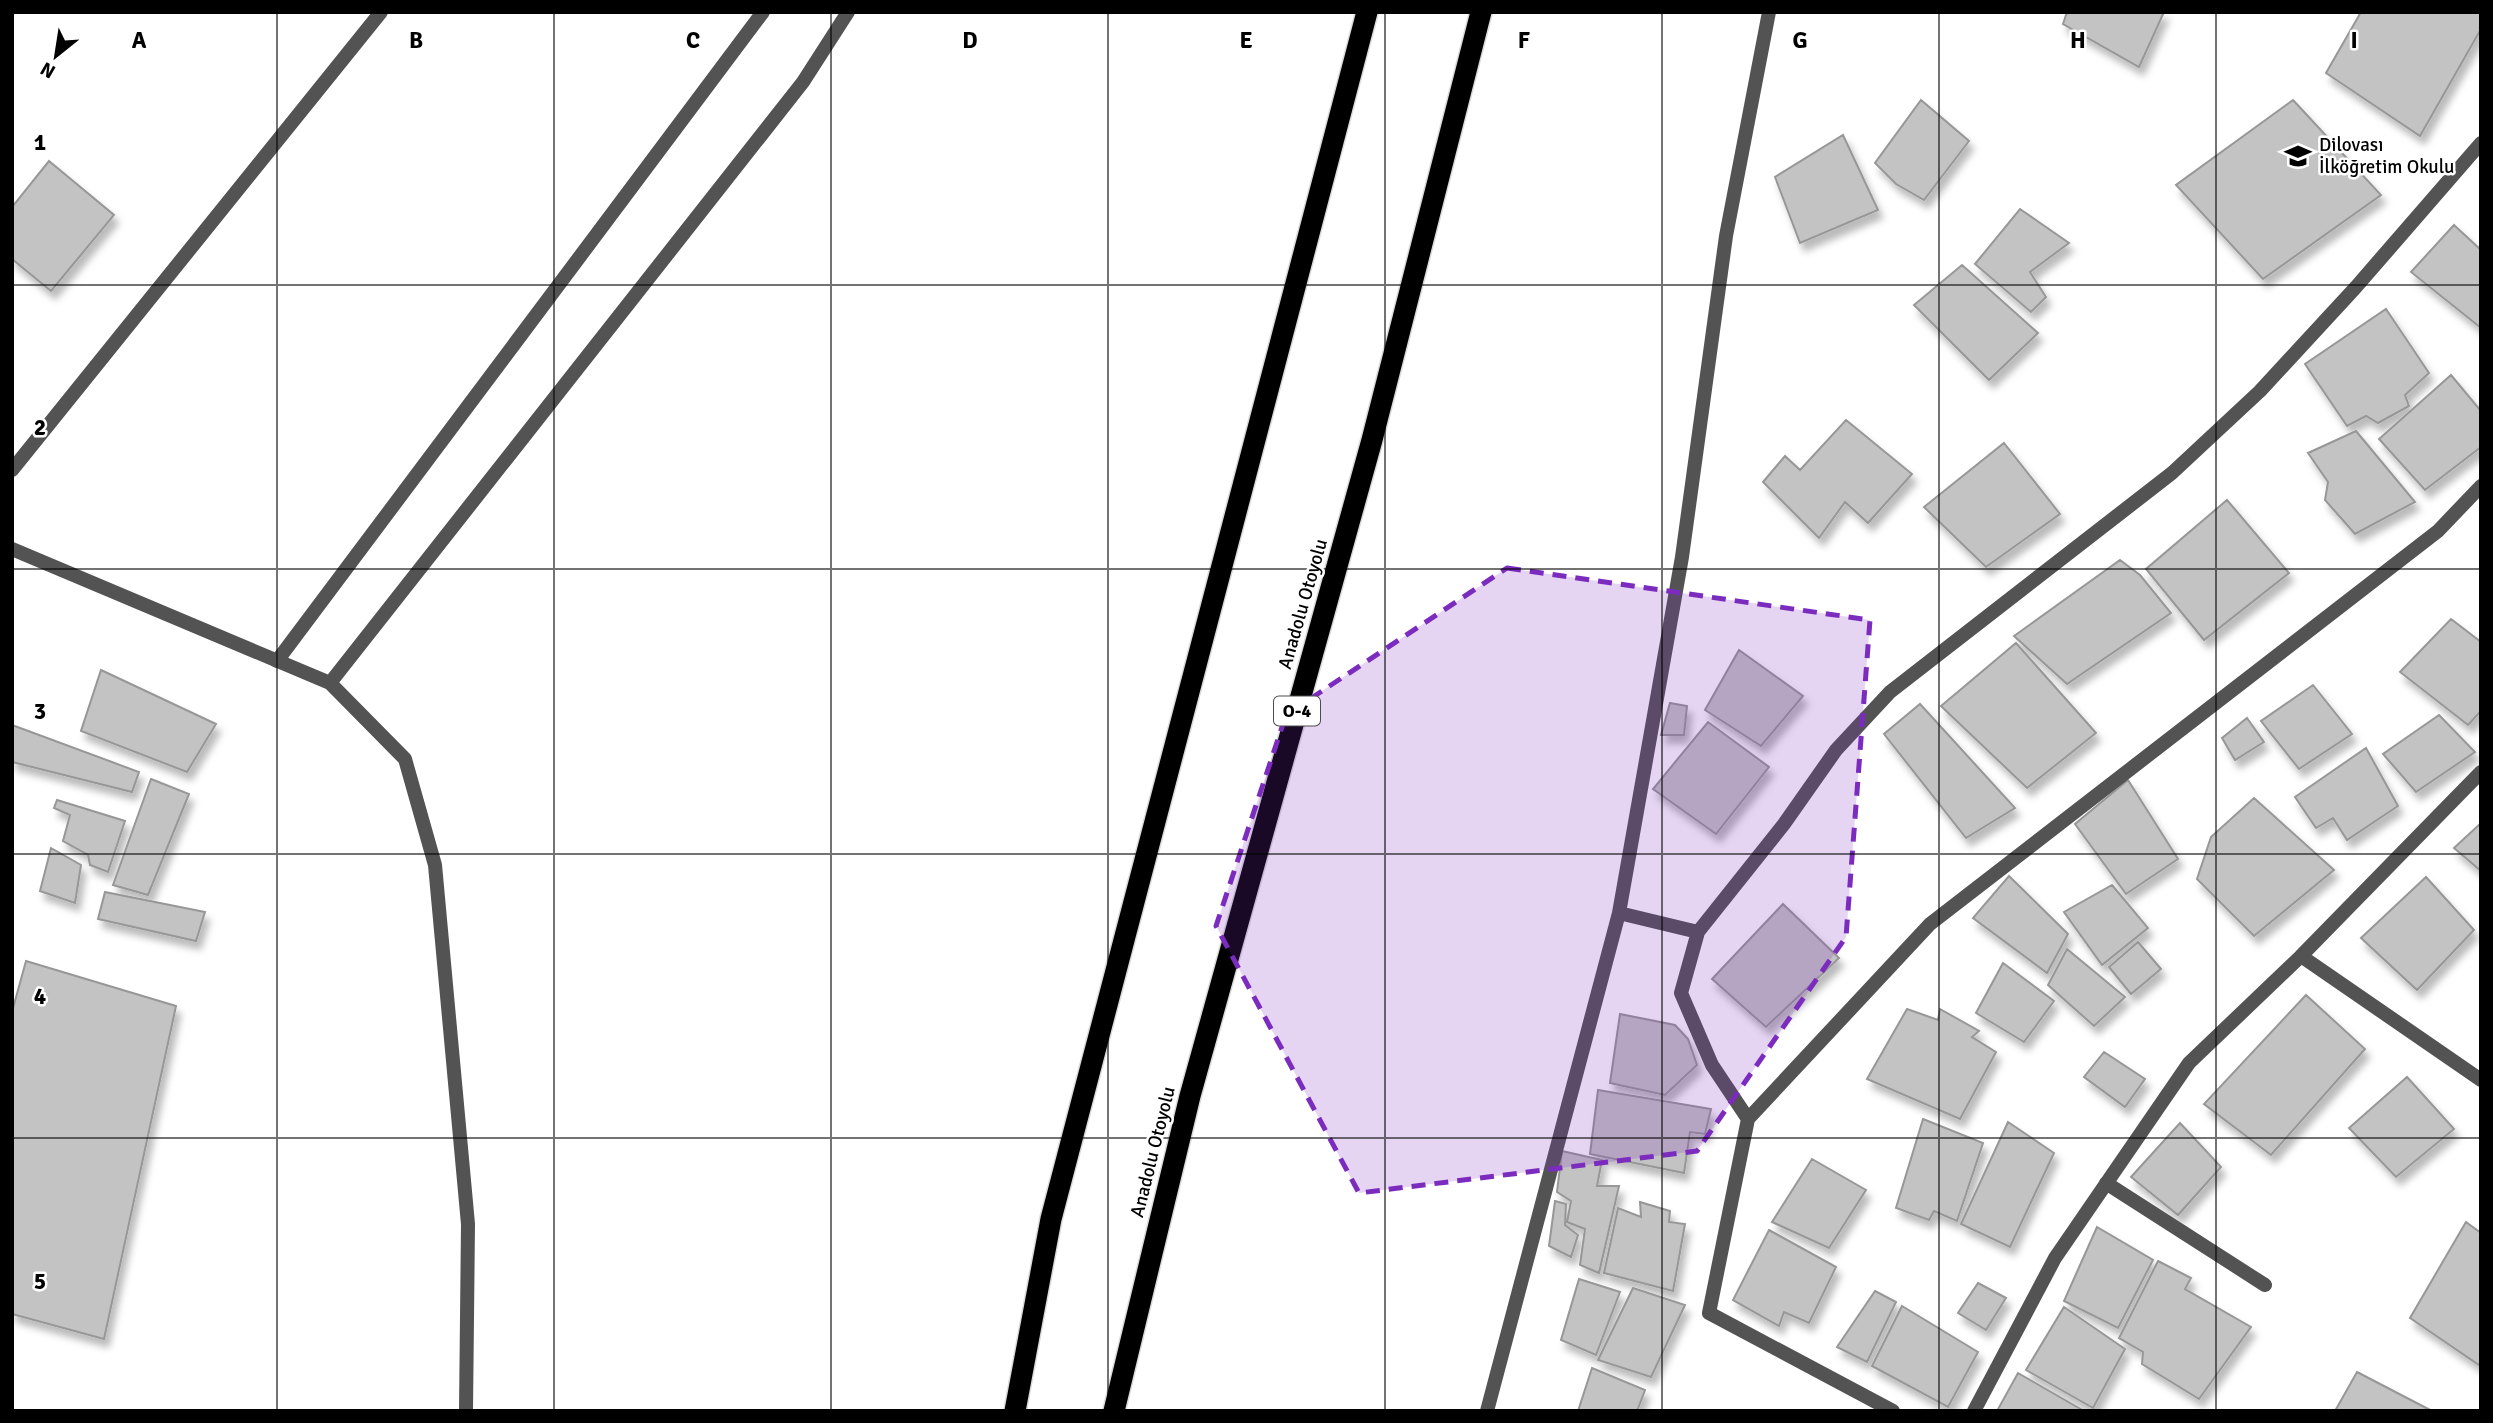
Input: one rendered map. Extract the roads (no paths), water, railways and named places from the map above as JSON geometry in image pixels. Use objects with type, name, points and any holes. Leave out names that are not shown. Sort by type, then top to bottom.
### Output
[{"type":"highway","points":[[1015,1411],[1051,1219],[1367,12]]},
{"type":"highway","name":"Anadolu Otoyolu","points":[[1114,1411],[1190,1096],[1372,440],[1481,12]]},
{"type":"street","points":[[12,470],[381,12]]},
{"type":"street","points":[[277,661],[763,12]]},
{"type":"street","points":[[330,683],[803,82],[848,12]]},
{"type":"street","points":[[1488,1411],[1619,914],[1682,557],[1726,236],[1769,12]]},
{"type":"street","points":[[1748,1119],[1712,1065],[1681,993],[1698,932],[1784,824],[1836,750],[1890,692],[2172,473],[2260,391],[2356,287],[2481,143]]},
{"type":"street","points":[[1893,1411],[1709,1312],[1748,1119],[1930,924],[2438,531],[2481,486]]},
{"type":"street","points":[[12,549],[330,683],[405,759],[435,865],[468,1224],[466,1411]]},
{"type":"street","points":[[1974,1411],[2055,1258],[2189,1063],[2301,956],[2481,772]]},
{"type":"street","points":[[1619,914],[1698,932]]},
{"type":"street","points":[[2301,956],[2481,1080]]},
{"type":"street","points":[[2106,1183],[2265,1285]]},
{"type":"place","name":"Dilovası İlköğretim Okulu","points":[[2298,156]]}]
